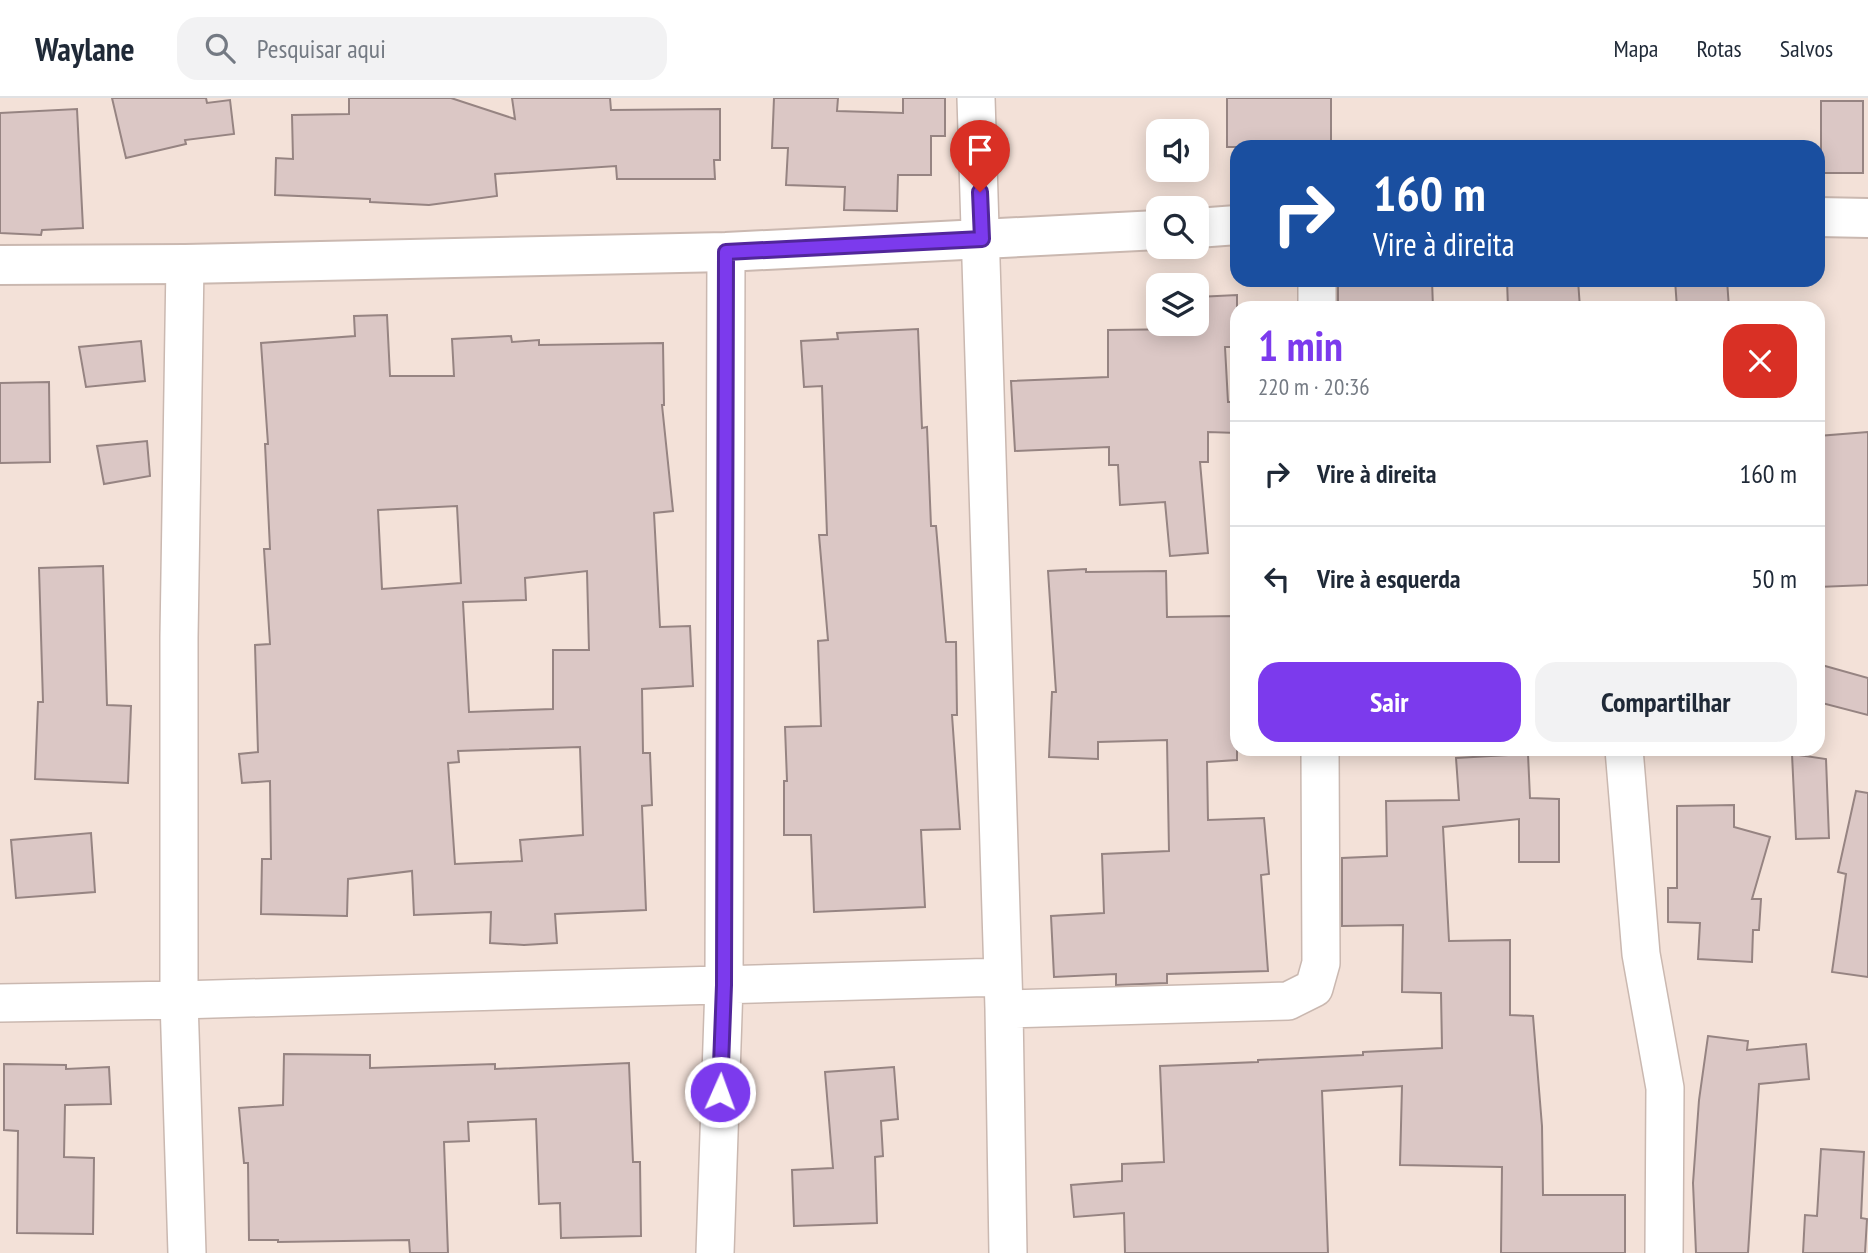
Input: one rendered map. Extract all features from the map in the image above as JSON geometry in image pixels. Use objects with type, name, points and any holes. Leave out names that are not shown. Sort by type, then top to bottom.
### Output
[{"type":"street","points":[[976,98],[1003,993],[1008,1253]]},
{"type":"street","points":[[1825,216],[1868,218]]},
{"type":"street","points":[[1209,227],[1230,226]]},
{"type":"street","points":[[0,265],[185,264],[726,252],[1146,231]]},
{"type":"street","points":[[715,1253],[724,985],[726,252]]},
{"type":"street","points":[[185,264],[178,637],[179,1000],[187,1253]]},
{"type":"street","points":[[0,1003],[724,985],[1288,1001],[1314,988],[1321,963],[1320,756]]},
{"type":"street","points":[[1625,756],[1641,954],[1665,1088],[1664,1253]]},
{"type":"building","points":[[112,98],[206,98],[207,103],[230,100],[234,134],[185,140],[186,144],[126,158]]},
{"type":"building","points":[[349,98],[451,98],[515,119],[512,98],[610,98],[611,110],[720,109],[720,160],[714,160],[715,179],[617,179],[616,166],[495,174],[497,196],[429,205],[370,202],[370,199],[275,195],[276,158],[293,159],[292,115],[349,114]]},
{"type":"building","points":[[774,98],[838,98],[837,111],[903,113],[903,98],[945,98],[945,136],[931,136],[931,175],[898,175],[897,211],[844,210],[845,187],[786,185],[788,148],[772,148]]},
{"type":"building","points":[[1227,98],[1331,98],[1331,140],[1230,140],[1230,147],[1227,147]]},
{"type":"building","points":[[1821,101],[1863,101],[1863,173],[1825,173],[1825,140],[1821,140]]},
{"type":"building","points":[[77,109],[83,228],[42,230],[41,235],[0,233],[0,113]]},
{"type":"building","points":[[1338,287],[1432,287],[1433,301],[1338,301]]},
{"type":"building","points":[[1507,287],[1578,287],[1580,301],[1508,301]]},
{"type":"building","points":[[1676,287],[1728,287],[1728,301],[1676,301]]},
{"type":"building","points":[[1237,295],[1237,301],[1230,301],[1230,347],[1225,347],[1230,433],[1208,432],[1208,462],[1200,462],[1208,553],[1170,556],[1165,502],[1120,505],[1118,465],[1109,465],[1109,447],[1015,451],[1011,381],[1108,377],[1108,330],[1146,330],[1146,336],[1209,336],[1209,296]]},
{"type":"building","points":[[387,315],[390,376],[454,376],[452,339],[511,336],[512,342],[539,340],[539,345],[663,343],[662,405],[673,511],[654,513],[660,627],[690,626],[693,686],[642,689],[643,753],[650,753],[652,805],[642,806],[646,910],[555,914],[557,943],[490,943],[491,912],[414,915],[412,871],[348,879],[347,916],[261,914],[262,859],[271,859],[270,781],[242,783],[239,754],[258,752],[255,645],[270,644],[264,549],[270,549],[265,444],[268,444],[261,343],[355,336],[354,316]],"holes":[[[457,506],[461,583],[382,589],[378,510]],[[587,571],[589,650],[553,650],[553,709],[469,712],[463,602],[526,600],[525,578]],[[580,747],[583,835],[520,840],[522,861],[455,864],[448,763],[459,762],[458,751]]]},
{"type":"building","points":[[918,329],[922,428],[927,427],[931,526],[936,526],[946,642],[956,642],[957,715],[952,715],[960,829],[921,830],[925,907],[814,912],[811,835],[784,835],[784,781],[787,781],[785,727],[821,726],[818,641],[828,640],[819,535],[827,535],[822,386],[804,387],[801,341],[838,339],[837,333]]},
{"type":"building","points":[[141,341],[145,381],[86,387],[79,347]]},
{"type":"building","points":[[49,382],[50,462],[0,463],[0,383]]},
{"type":"building","points":[[1868,432],[1868,585],[1825,587],[1825,435]]},
{"type":"building","points":[[147,441],[150,476],[104,484],[97,446]]},
{"type":"building","points":[[103,566],[107,705],[131,706],[128,783],[35,779],[38,702],[43,702],[39,568]]},
{"type":"building","points":[[1048,571],[1166,571],[1167,617],[1230,616],[1230,756],[1237,756],[1237,760],[1207,762],[1208,820],[1264,818],[1269,874],[1261,875],[1268,971],[1167,974],[1167,983],[1116,985],[1116,974],[1054,977],[1051,916],[1104,913],[1102,854],[1169,851],[1167,740],[1098,742],[1098,759],[1049,757],[1052,692],[1056,692]]},
{"type":"building","points":[[1825,666],[1868,678],[1868,715],[1825,704]]},
{"type":"building","points":[[1528,756],[1530,798],[1559,799],[1559,862],[1519,862],[1519,819],[1443,827],[1449,941],[1510,940],[1510,1015],[1533,1016],[1542,1126],[1543,1195],[1625,1195],[1625,1253],[1501,1253],[1502,1167],[1400,1165],[1402,1086],[1322,1091],[1328,1253],[1125,1253],[1124,1213],[1074,1217],[1071,1185],[1122,1181],[1122,1164],[1164,1162],[1160,1066],[1258,1062],[1442,1048],[1441,993],[1402,992],[1403,925],[1342,926],[1342,858],[1387,856],[1386,801],[1459,800],[1456,758]]},
{"type":"building","points":[[1792,756],[1826,759],[1829,838],[1796,839]]},
{"type":"building","points":[[1856,791],[1868,793],[1868,977],[1832,972],[1846,874],[1838,872]]},
{"type":"building","points":[[1734,805],[1734,827],[1770,837],[1752,899],[1761,899],[1759,930],[1753,930],[1752,962],[1698,959],[1700,923],[1668,922],[1668,888],[1677,888],[1677,806]]},
{"type":"building","points":[[91,833],[95,892],[16,898],[11,840]]},
{"type":"building","points":[[1708,1036],[1748,1041],[1747,1050],[1806,1044],[1809,1079],[1759,1084],[1748,1253],[1696,1253],[1693,1183],[1699,1100]]},
{"type":"building","points":[[284,1054],[370,1055],[370,1068],[495,1064],[495,1069],[629,1063],[633,1162],[640,1162],[641,1236],[561,1238],[560,1203],[539,1204],[536,1119],[468,1122],[469,1141],[444,1142],[448,1253],[410,1253],[409,1240],[249,1240],[248,1163],[244,1163],[239,1108],[283,1105]]},
{"type":"building","points":[[4,1064],[66,1065],[66,1069],[109,1067],[111,1104],[65,1105],[64,1157],[94,1158],[93,1234],[17,1233],[18,1131],[4,1130]]},
{"type":"building","points":[[894,1067],[898,1119],[881,1121],[883,1156],[875,1157],[877,1223],[794,1226],[792,1170],[833,1168],[825,1072]]},
{"type":"building","points":[[1821,1149],[1864,1152],[1861,1218],[1867,1219],[1865,1253],[1803,1253],[1805,1215],[1817,1216]]},
{"type":"route","points":[[720,1092],[724,985],[726,252],[982,239],[980,192]]}]
